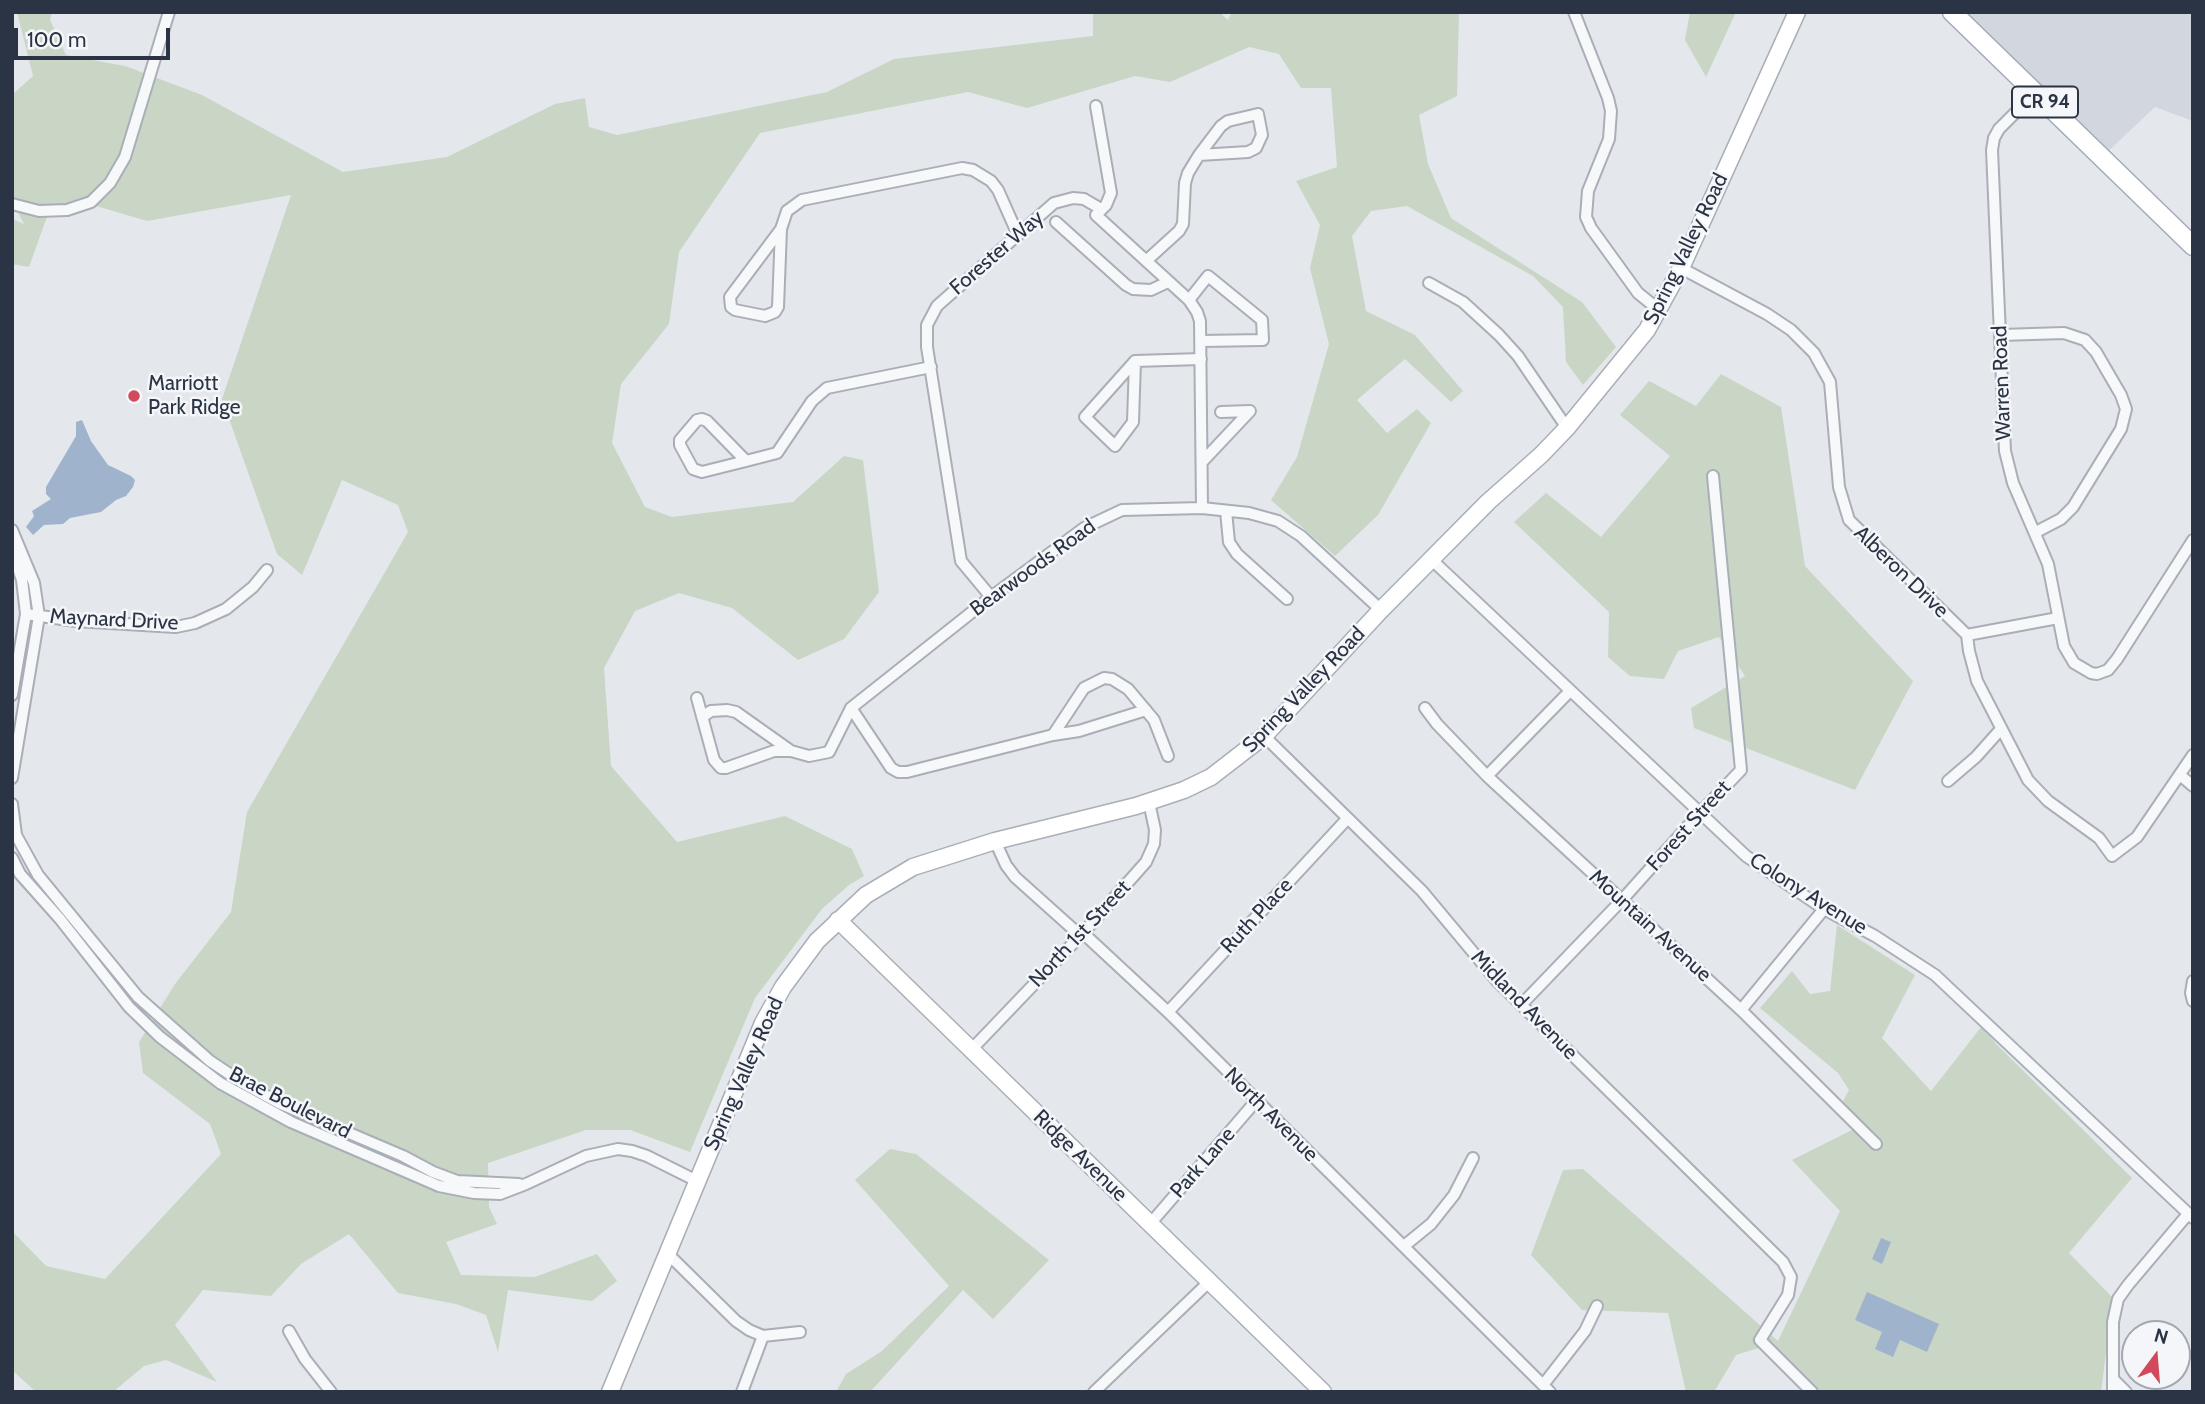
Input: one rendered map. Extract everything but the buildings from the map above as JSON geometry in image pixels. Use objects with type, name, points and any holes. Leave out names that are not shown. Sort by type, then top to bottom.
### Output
[{"type":"main road","name":"CR 94","points":[[1952,12],[2193,246]]},
{"type":"street","points":[[12,204],[39,211],[67,210],[91,202],[110,183],[125,157],[169,12]]},
{"type":"street","points":[[1574,12],[1611,111],[1609,139],[1588,191],[1586,217],[1638,293],[1659,310]]},
{"type":"street","name":"Spring Valley Road","points":[[610,1392],[763,1023],[799,964],[817,941],[866,895],[913,867],[995,841],[1149,802],[1211,777],[1264,736],[1381,610],[1567,428],[1633,348],[1659,310],[1681,268],[1797,12]]},
{"type":"street","name":"Warren Road","points":[[2035,93],[1999,128],[1993,143],[2006,462],[2012,483],[2049,564],[2064,646],[2070,658],[2085,671],[2103,673],[2117,659],[2193,540]]},
{"type":"street","points":[[1096,106],[1111,193],[1110,199],[1096,215],[1189,300],[1200,321],[1202,509]]},
{"type":"street","points":[[1146,261],[1179,231],[1183,223],[1188,173],[1199,155],[1221,126],[1228,121],[1258,114],[1262,135],[1256,148],[1248,152],[1199,155]]},
{"type":"street","points":[[781,229],[730,297],[729,302],[735,310],[765,316],[775,312],[778,307],[781,229],[787,211],[802,200],[962,168],[973,170],[991,181],[998,190],[1018,235]]},
{"type":"street","name":"Forester Way","points":[[991,597],[961,561],[925,336],[930,315],[1046,209],[1063,199],[1084,199],[1101,209]]},
{"type":"street","points":[[1056,222],[1133,289],[1151,290],[1168,282]]},
{"type":"street","name":"Alberon Drive","points":[[1681,268],[1767,314],[1791,330],[1814,353],[1830,382],[1839,487],[1849,520],[1967,635],[1977,681],[2028,780],[2038,791],[2099,838],[2112,856],[2137,837],[2180,775]]},
{"type":"street","points":[[1189,300],[1208,276],[1262,320],[1263,340],[1201,341]]},
{"type":"street","points":[[1429,283],[1463,302],[1499,335],[1518,356],[1567,428]]},
{"type":"street","points":[[2001,335],[2064,333],[2085,340],[2096,352],[2126,409],[2122,429],[2073,508],[2061,519],[2036,532]]},
{"type":"street","points":[[1135,361],[1133,422],[1115,446],[1085,417],[1135,361],[1201,359]]},
{"type":"street","points":[[746,461],[702,419],[697,420],[680,440],[691,466],[702,472],[746,461],[777,453],[812,401],[827,388],[932,367]]},
{"type":"street","points":[[1202,462],[1250,411],[1221,412]]},
{"type":"street","name":"Forest Street","points":[[1521,1005],[1741,770],[1713,476]]},
{"type":"street","name":"Bearwoods Road","points":[[697,698],[714,760],[721,768],[774,751],[791,751],[809,756],[829,752],[852,708],[991,597],[1084,528],[1122,510],[1202,509],[1249,513],[1278,521],[1301,536],[1381,610]]},
{"type":"street","points":[[1226,511],[1229,542],[1237,554],[1287,599]]},
{"type":"street","points":[[12,530],[34,583],[39,616],[12,778]]},
{"type":"street","points":[[12,550],[22,580],[26,614],[12,695]]},
{"type":"street","name":"Colony Avenue","points":[[1432,560],[1746,856],[1824,909],[1885,942],[1935,975],[2190,1216]]},
{"type":"street","name":"Maynard Drive","points":[[26,614],[76,621],[176,627],[195,623],[226,609],[253,587],[267,570]]},
{"type":"street","points":[[1967,635],[2059,618]]},
{"type":"street","points":[[1053,735],[1084,688],[1104,678],[1121,683],[1146,710],[1154,720],[1168,756]]},
{"type":"street","points":[[1487,776],[1570,691]]},
{"type":"street","points":[[852,708],[891,768],[898,772],[1102,725],[1146,710]]},
{"type":"street","name":"Mountain Avenue","points":[[1425,708],[1487,776],[1741,1010],[1876,1144]]},
{"type":"street","points":[[702,717],[719,709],[736,712],[791,751]]},
{"type":"street","points":[[1948,781],[1976,757],[2001,729]]},
{"type":"street","name":"Midland Avenue","points":[[1264,736],[1422,891],[1521,1005],[1783,1262],[1788,1270],[1791,1286],[1760,1340],[1812,1392]]},
{"type":"street","points":[[2193,755],[2180,775],[2193,786]]},
{"type":"street","name":"North 1st Street","points":[[971,1050],[1083,933],[1146,862],[1154,844],[1155,830],[1149,802]]},
{"type":"street","name":"Brae Boulevard","points":[[12,804],[16,835],[38,875],[138,997],[210,1061],[281,1104],[433,1172],[457,1181],[526,1184]]},
{"type":"street","name":"Ruth Place","points":[[1168,1012],[1347,819]]},
{"type":"street","name":"North Avenue","points":[[995,841],[1015,877],[1073,929],[1083,933],[1168,1012],[1547,1389]]},
{"type":"street","name":"Brae Boulevard","points":[[12,858],[20,874],[60,919],[129,1007],[160,1037],[220,1083],[291,1122],[439,1186],[474,1193],[500,1194],[586,1156],[618,1149],[647,1156],[697,1181]]},
{"type":"street","points":[[1741,1010],[1824,909]]},
{"type":"street","name":"Ridge Avenue","points":[[838,920],[1324,1392]]},
{"type":"street","points":[[2193,981],[2193,1001]]},
{"type":"street","name":"Park Lane","points":[[1150,1224],[1256,1101]]},
{"type":"street","points":[[1404,1246],[1420,1235],[1454,1195],[1473,1158]]},
{"type":"street","points":[[2113,1392],[2113,1322],[2118,1299],[2190,1216]]},
{"type":"street","points":[[667,1253],[736,1321],[763,1336],[800,1332]]},
{"type":"street","points":[[1094,1392],[1210,1281]]},
{"type":"street","points":[[1547,1389],[1585,1331],[1597,1306]]},
{"type":"street","points":[[289,1331],[304,1359],[331,1392]]},
{"type":"street","points":[[742,1392],[763,1336]]},
{"type":"street","points":[[2113,1379],[2126,1392]]},
{"type":"shaded area","points":[[1949,12],[2193,12],[2193,121],[2155,107],[2102,157]]},
{"type":"green space","points":[[17,12],[52,12],[50,20],[66,55],[125,66],[202,95],[343,172],[447,157],[555,104],[585,98],[589,127],[617,135],[827,92],[894,59],[1093,36],[1093,12],[1219,12],[1228,20],[1232,12],[1459,12],[1457,96],[1419,115],[1428,164],[1451,218],[1582,302],[1616,347],[1583,385],[1566,362],[1563,307],[1533,276],[1407,206],[1371,211],[1352,236],[1366,311],[1415,335],[1463,391],[1451,402],[1405,359],[1357,400],[1387,433],[1417,409],[1431,423],[1378,515],[1335,556],[1271,500],[1297,457],[1329,344],[1310,268],[1320,225],[1296,181],[1337,167],[1331,88],[1301,88],[1279,54],[1249,47],[1170,82],[1135,76],[1027,108],[968,92],[760,133],[679,252],[669,324],[621,384],[612,443],[645,507],[672,517],[793,502],[844,456],[863,460],[879,592],[844,639],[798,660],[732,608],[679,593],[635,611],[604,668],[611,766],[677,842],[785,816],[852,849],[864,876],[849,885],[822,909],[755,998],[690,1152],[630,1130],[586,1130],[488,1163],[489,1207],[497,1224],[446,1242],[461,1275],[535,1277],[597,1254],[617,1281],[592,1301],[508,1290],[498,1352],[486,1315],[456,1304],[398,1293],[349,1234],[301,1264],[271,1296],[203,1290],[175,1325],[217,1382],[166,1360],[144,1366],[113,1392],[36,1392],[12,1370],[12,1231],[46,1266],[105,1279],[221,1154],[210,1124],[143,1073],[139,1042],[175,984],[231,912],[247,812],[408,532],[398,505],[342,480],[302,575],[277,554],[222,399],[291,195],[147,221],[86,203],[48,214],[29,267],[12,264],[12,219],[24,224],[12,200],[12,95],[33,76]]},
{"type":"green space","points":[[1690,12],[1736,12],[1706,77],[1685,40]]},
{"type":"green space","points":[[1721,374],[1781,407],[1805,566],[1913,681],[1855,790],[1694,728],[1691,708],[1745,676],[1719,637],[1678,651],[1664,679],[1630,676],[1608,657],[1609,612],[1514,522],[1546,493],[1601,537],[1670,456],[1620,415],[1649,381],[1696,406]]},
{"type":"green space","points":[[1837,925],[1915,975],[1882,1038],[1931,1091],[1982,1026],[1996,1044],[2132,1178],[2069,1253],[2113,1298],[2101,1392],[1821,1392],[1771,1344],[1736,1355],[1714,1392],[1686,1392],[1668,1313],[1582,1310],[1531,1255],[1563,1170],[1583,1169],[1778,1341],[1840,1211],[1792,1160],[1864,1124],[1843,1101],[1849,1090],[1838,1073],[1760,1008],[1792,971],[1810,994],[1830,991]]},
{"type":"green space","points":[[890,1149],[916,1154],[1049,1260],[993,1319],[963,1290],[870,1392],[836,1392],[846,1374],[882,1351],[949,1286],[855,1180]]},
{"type":"water","points":[[82,420],[91,441],[108,465],[131,476],[135,480],[133,487],[126,496],[101,512],[70,518],[63,524],[44,525],[33,535],[26,527],[34,516],[32,511],[51,499],[46,494],[46,487],[76,436],[76,422]]},
{"type":"water","points":[[1881,1238],[1891,1242],[1882,1264],[1872,1259]]},
{"type":"water","points":[[1867,1292],[1939,1324],[1927,1352],[1900,1340],[1893,1357],[1875,1349],[1882,1332],[1855,1320]]},
{"type":"place","name":"Marriott Park Ridge","points":[[134,396]]}]
